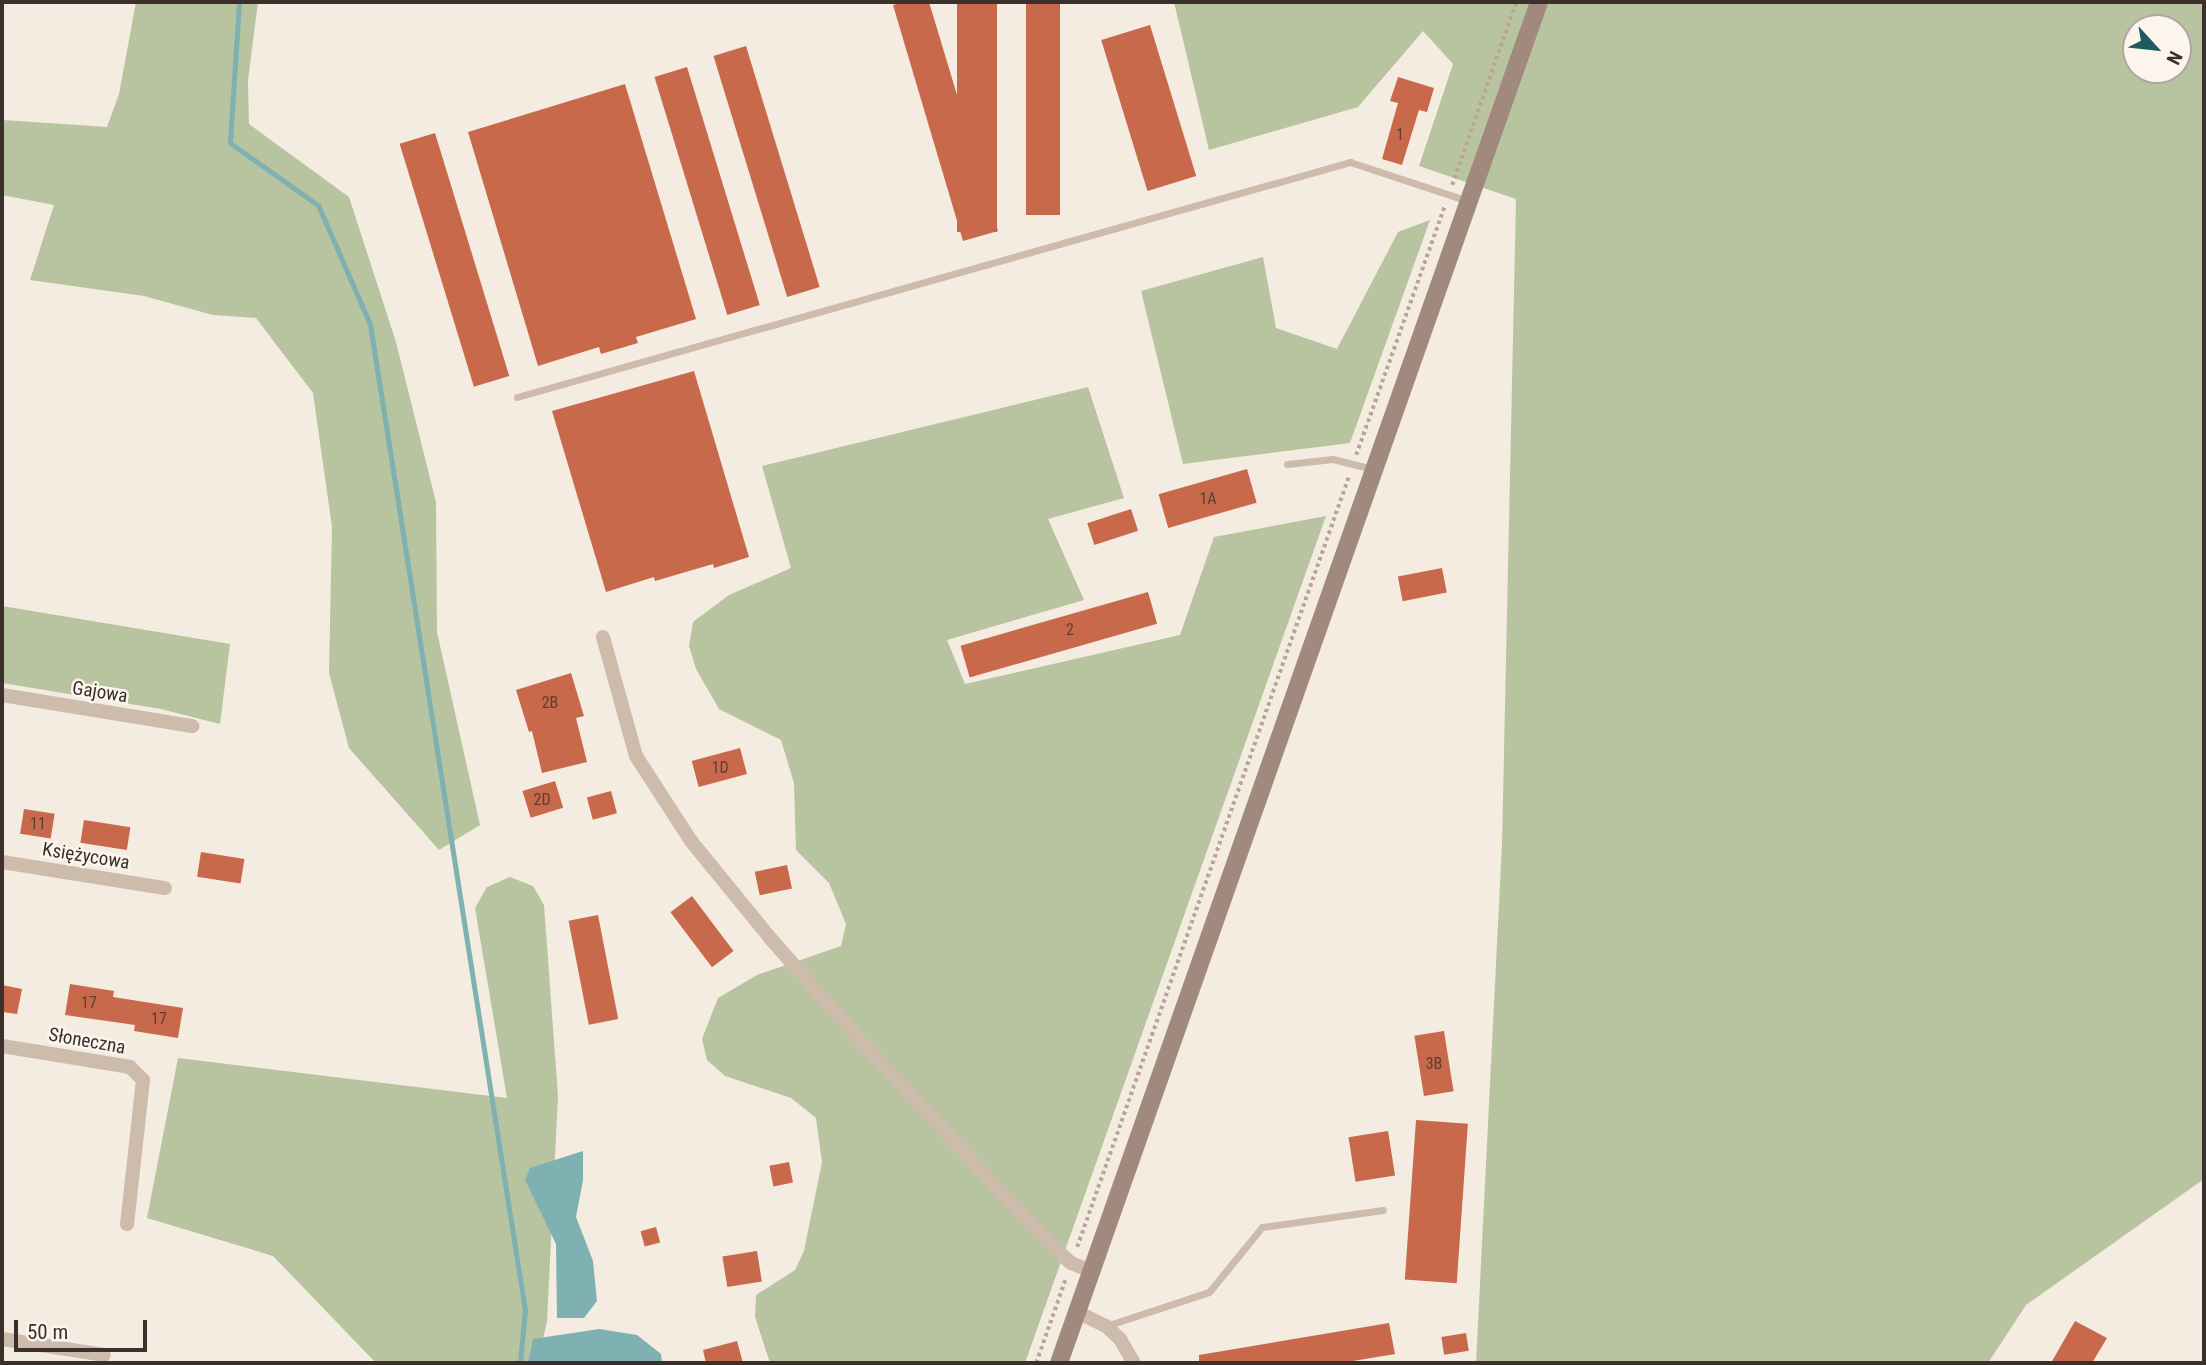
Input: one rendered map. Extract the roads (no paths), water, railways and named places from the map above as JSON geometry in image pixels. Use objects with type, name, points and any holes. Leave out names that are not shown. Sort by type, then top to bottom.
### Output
[{"type":"street","points":[[1059,1363],[1539,2]]},
{"type":"street","points":[[603,637],[636,756],[691,841],[770,938],[860,1040],[1043,1237],[1071,1263],[1091,1271]]},
{"type":"street","name":"Gajowa","points":[[2,695],[192,726]]},
{"type":"street","name":"Księżycowa","points":[[2,862],[165,888]]},
{"type":"street","name":"Słoneczna","points":[[2,1046],[130,1067],[142,1080],[127,1224]]},
{"type":"street","points":[[1077,1312],[1106,1326],[1120,1339],[1134,1363]]},
{"type":"street","points":[[2,1339],[104,1355]]},
{"type":"lane","points":[[517,397],[1350,162],[1468,202]]},
{"type":"lane","points":[[1287,464],[1333,459],[1374,470]]},
{"type":"lane","points":[[1106,1326],[1209,1292],[1262,1227],[1383,1210]]},
{"type":"water","points":[[583,1151],[583,1180],[576,1217],[593,1261],[597,1301],[584,1318],[557,1318],[556,1244],[525,1180],[530,1168]]},
{"type":"water","points":[[599,1329],[637,1335],[661,1354],[662,1363],[528,1363],[533,1339]]},
{"type":"waterway","points":[[239,2],[230,143],[318,205],[370,324],[525,1310],[520,1363]]}]
